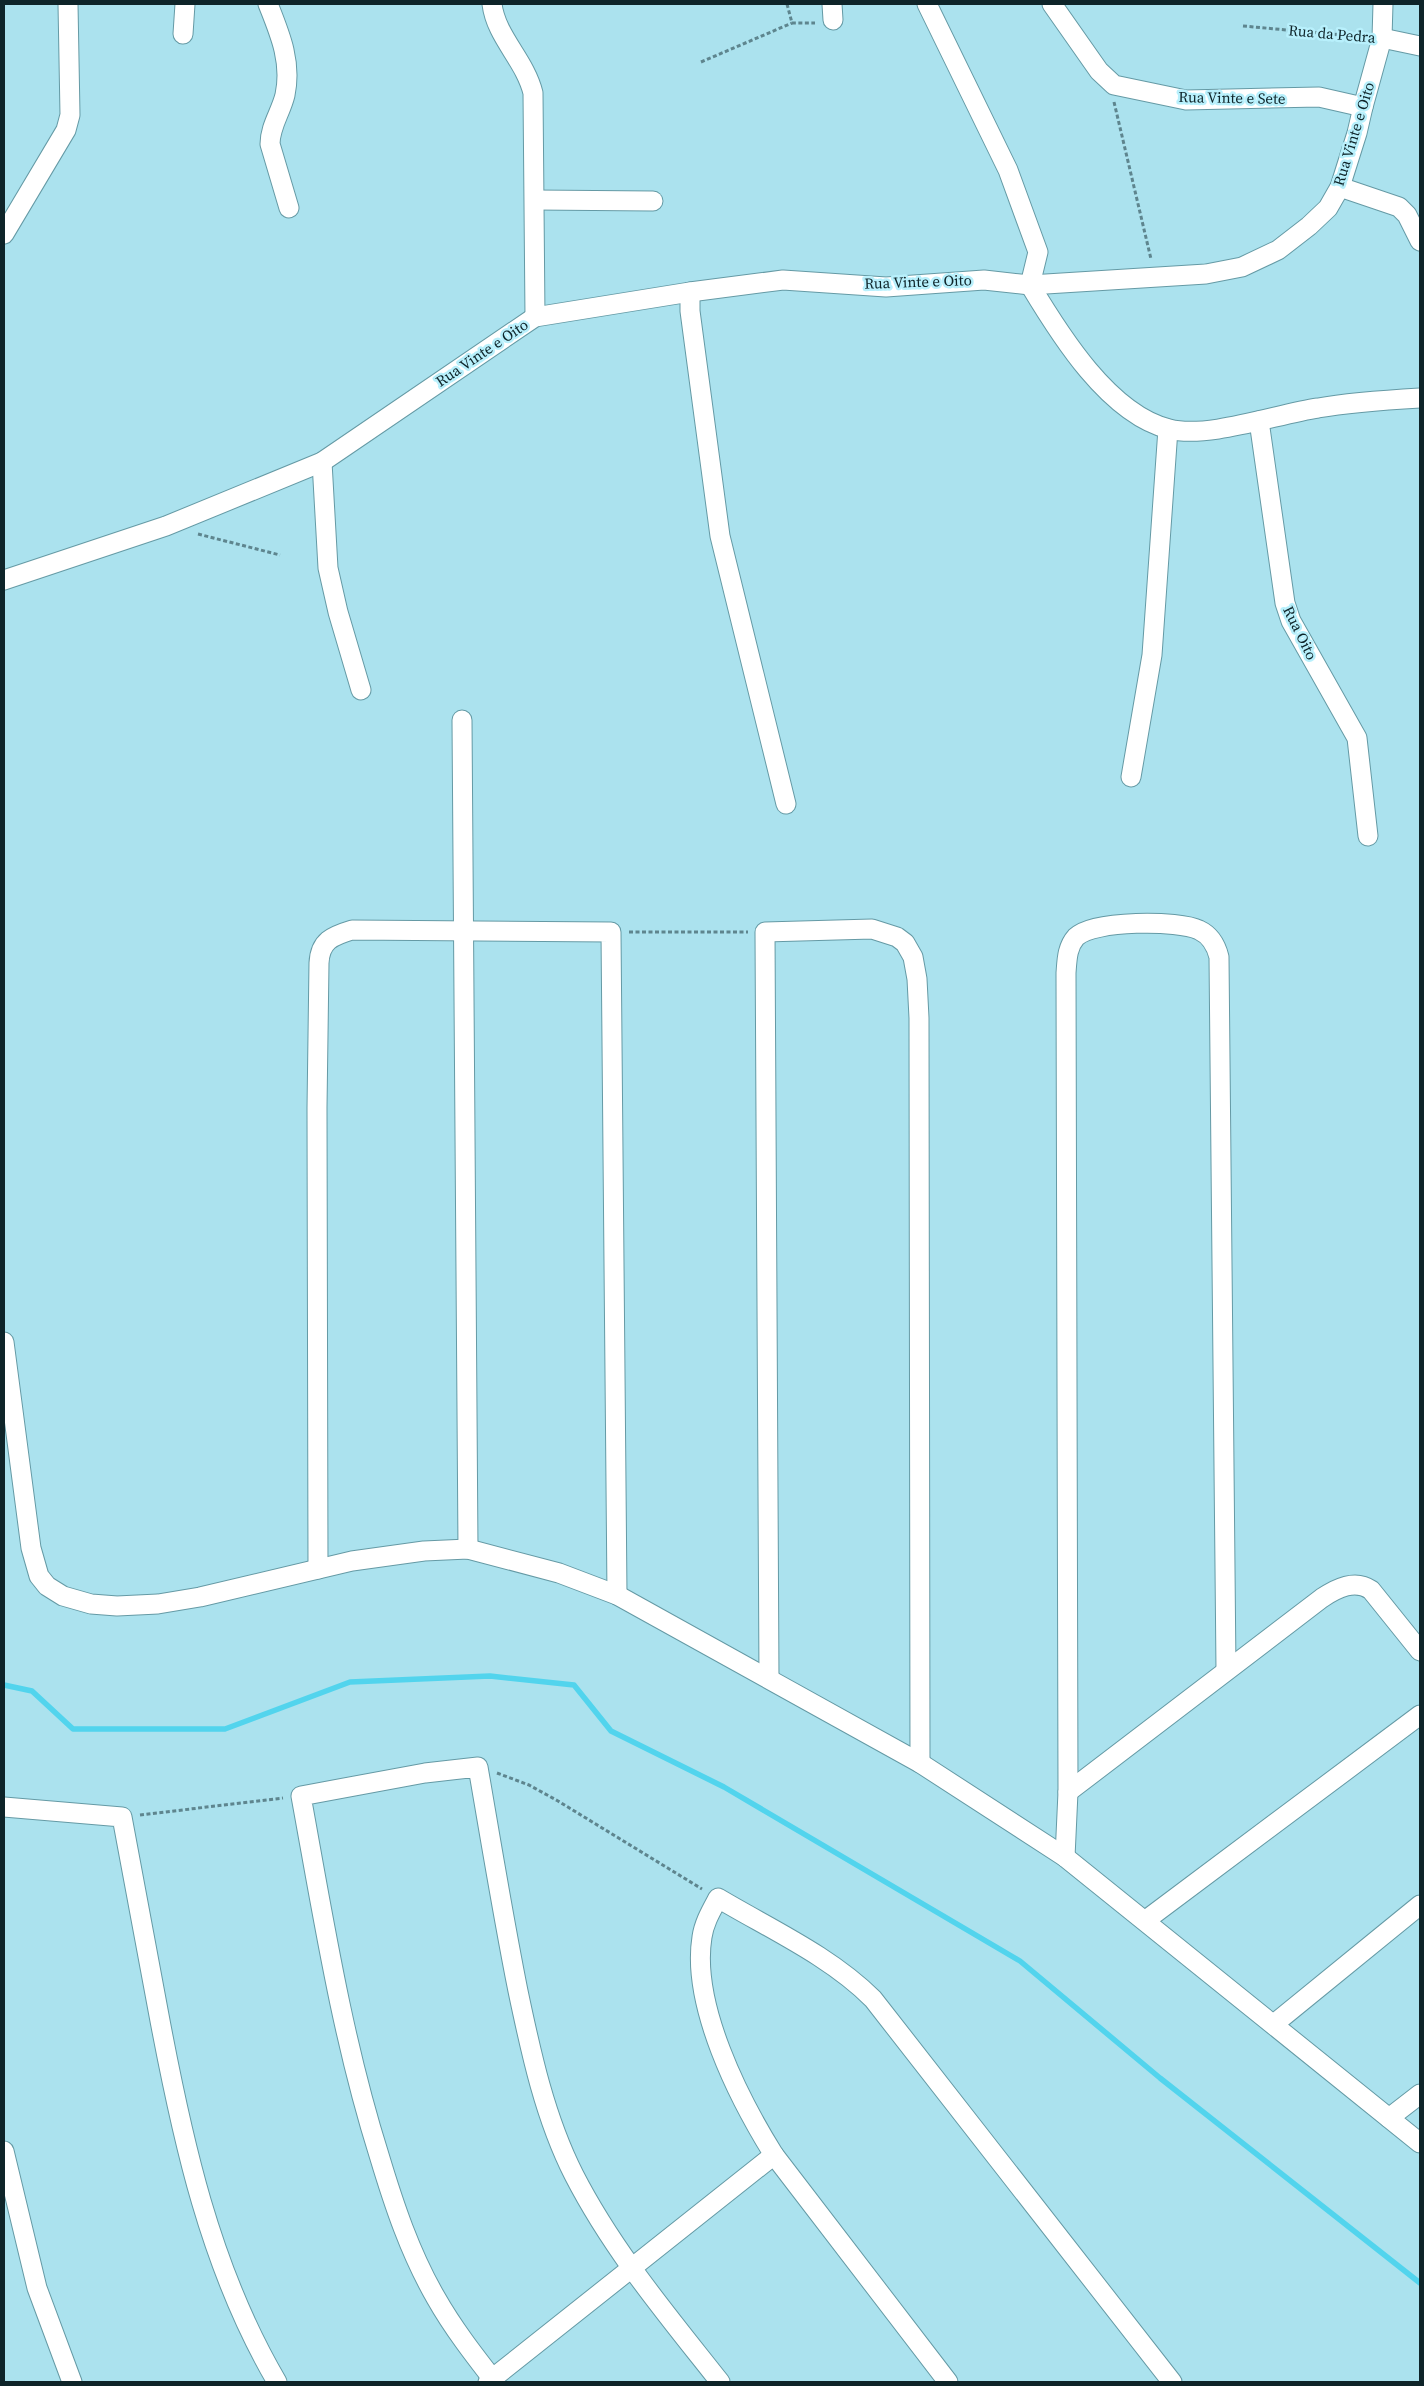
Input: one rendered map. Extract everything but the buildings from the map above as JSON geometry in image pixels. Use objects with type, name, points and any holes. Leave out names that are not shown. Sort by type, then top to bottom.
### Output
[{"type":"street","points":[[4,234],[66,130],[70,115],[68,4]]},
{"type":"street","points":[[183,34],[185,4]]},
{"type":"street","points":[[268,4],[286,54],[288,69],[284,96],[271,133],[270,144],[289,208]]},
{"type":"street","points":[[492,4],[493,13],[500,29],[526,71],[533,93],[535,317]]},
{"type":"street","points":[[927,4],[1015,188],[1038,252],[1030,285],[1052,324],[1117,399],[1136,414],[1168,429],[1189,431],[1318,408],[1420,398]]},
{"type":"street","points":[[1052,4],[1109,82]]},
{"type":"street","name":"Rua Vinte e Oito","points":[[4,580],[166,526],[322,462],[535,317],[690,292],[782,280],[886,287],[984,280],[1030,285],[1206,274],[1242,267],[1278,250],[1328,208],[1340,187],[1358,134],[1363,107],[1382,38],[1383,4]]},
{"type":"street","name":"Rua da Pedra","points":[[1382,38],[1420,46]]},
{"type":"street","name":"Rua Vinte e Sete","points":[[1109,82],[1120,87],[1186,100],[1319,97],[1363,107]]},
{"type":"street","points":[[1340,187],[1399,207],[1407,215],[1420,241]]},
{"type":"street","points":[[535,200],[653,201]]},
{"type":"street","points":[[690,292],[690,311],[720,536],[786,804]]},
{"type":"street","name":"Rua Oito","points":[[1259,420],[1285,603],[1291,621],[1356,738],[1368,836]]},
{"type":"street","points":[[1131,778],[1152,655],[1168,429]]},
{"type":"street","points":[[322,462],[328,568],[338,612],[361,690]]},
{"type":"street","points":[[462,720],[468,1549]]},
{"type":"street","points":[[1065,1857],[1068,1792],[1066,973],[1069,950],[1076,937],[1092,928],[1105,925],[1144,923],[1192,927],[1210,938],[1219,956],[1226,1670]]},
{"type":"street","points":[[768,1678],[765,932],[872,929],[886,932],[905,942],[916,966],[919,1018],[920,1763]]},
{"type":"street","points":[[318,1569],[317,1108],[320,951],[328,939],[352,930],[611,932],[616,1595]]},
{"type":"street","points":[[4,1342],[31,1548],[39,1576],[47,1586],[63,1596],[92,1604],[117,1606],[158,1604],[200,1597],[382,1556],[468,1549],[559,1573],[616,1595],[920,1763],[1065,1857],[1146,1920],[1420,2143]]},
{"type":"street","points":[[1068,1792],[1332,1591],[1355,1584],[1367,1587],[1378,1596],[1420,1651]]},
{"type":"street","points":[[1146,1920],[1420,1715]]},
{"type":"street","points":[[720,2382],[630,2268],[573,2173],[547,2106],[524,2019],[478,1767],[425,1773],[301,1796],[345,2027],[364,2108],[399,2219],[436,2298],[492,2381],[630,2268],[774,2155]]},
{"type":"street","points":[[4,1806],[122,1817],[176,2106],[192,2168],[211,2236],[230,2287],[277,2382]]},
{"type":"street","points":[[948,2382],[774,2155],[751,2118],[737,2089],[724,2058],[705,1996],[700,1958],[705,1923],[718,1898],[826,1962],[861,1986],[874,1999],[1172,2382]]},
{"type":"street","points":[[1274,2024],[1420,1905]]},
{"type":"street","points":[[1389,2118],[1420,2094]]},
{"type":"street","points":[[4,2151],[37,2288],[72,2382]]},
{"type":"path","points":[[787,4],[792,23]]},
{"type":"path","points":[[701,62],[792,23],[832,12]]},
{"type":"path","name":"Rua da Pedra","points":[[1243,26],[1382,38]]},
{"type":"path","points":[[1109,82],[1155,276]]},
{"type":"path","points":[[194,533],[280,555]]},
{"type":"path","points":[[611,932],[765,932]]},
{"type":"path","points":[[478,1767],[510,1777],[558,1801],[718,1898]]},
{"type":"path","points":[[122,1817],[301,1796]]},
{"type":"waterway","points":[[4,1685],[32,1691],[73,1729],[225,1729],[350,1682],[490,1676],[574,1685],[611,1731],[724,1787],[1020,1961],[1160,2078],[1420,2283]]}]
